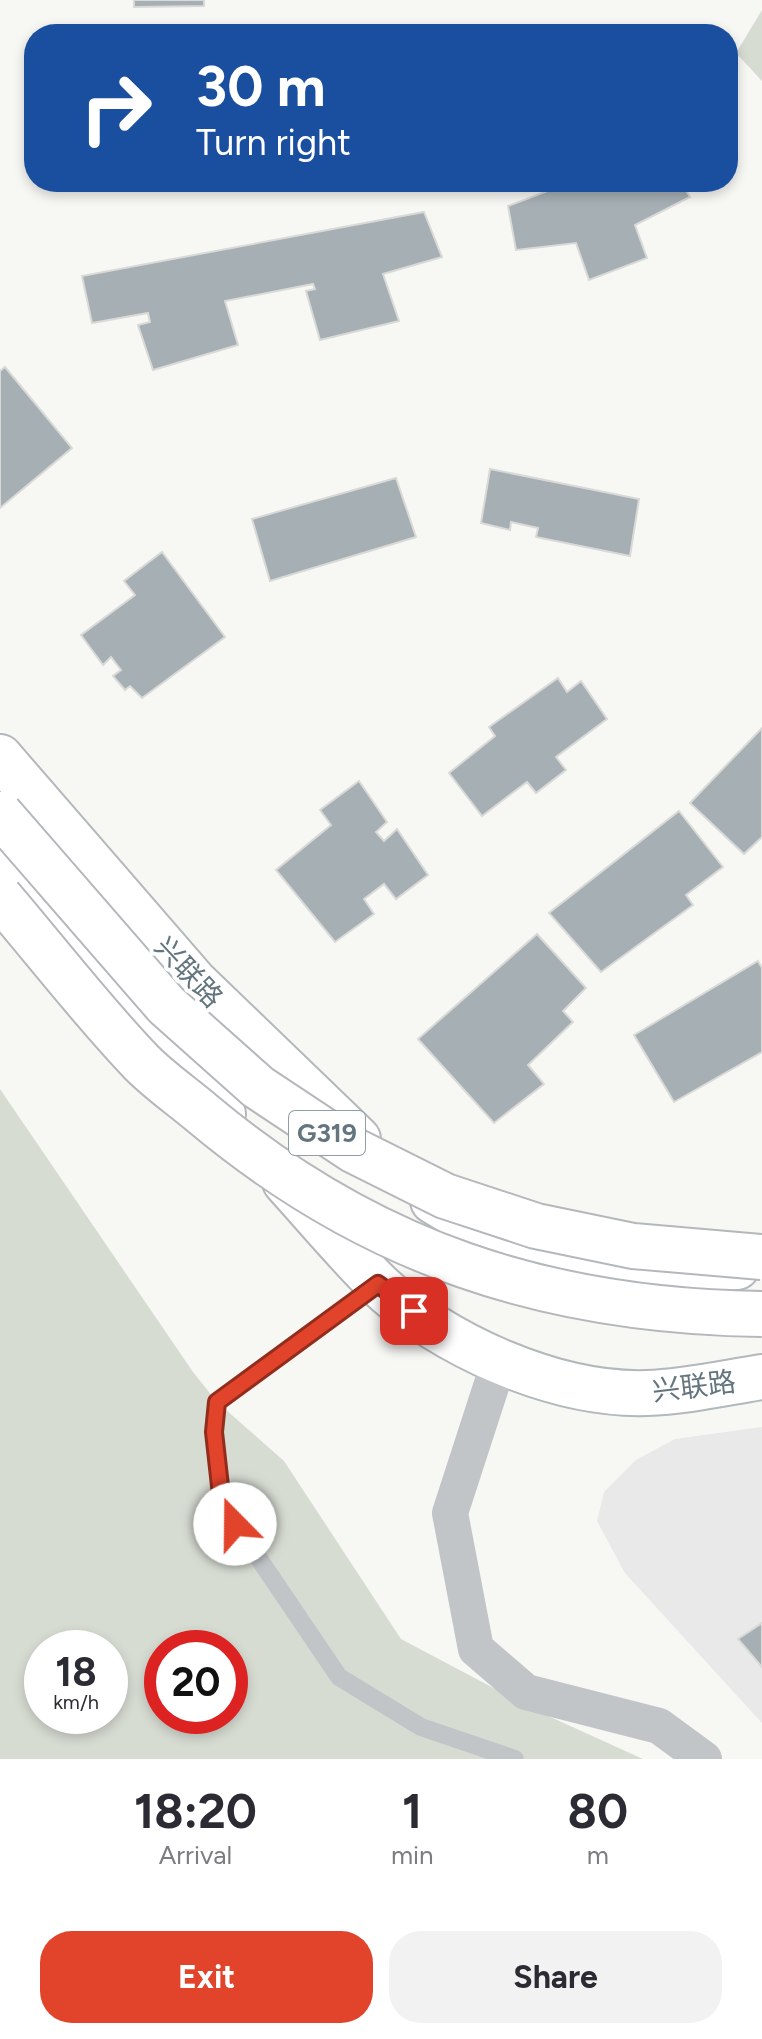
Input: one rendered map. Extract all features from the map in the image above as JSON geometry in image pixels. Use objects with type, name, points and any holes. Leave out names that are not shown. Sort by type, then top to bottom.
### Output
[{"type":"main road","name":"兴联路","points":[[0,757],[194,981],[344,1126],[421,1194],[489,1235],[560,1259],[636,1274],[729,1270],[762,1258]]},
{"type":"main road","name":"兴联路","points":[[0,814],[166,1005],[258,1087],[353,1150],[445,1196],[536,1226],[633,1246],[762,1258]]},
{"type":"main road","name":"兴联路","points":[[0,860],[137,1019],[378,1284],[432,1324],[499,1362],[578,1388],[646,1393],[762,1377]]},
{"type":"main road","name":"G319","points":[[0,897],[143,1064],[250,1153],[339,1211],[460,1266],[561,1294],[708,1313],[762,1314]]},
{"type":"street","points":[[499,1362],[450,1513],[476,1649],[526,1692],[659,1726],[704,1759]]},
{"type":"lane","points":[[378,1284],[217,1402],[214,1432],[222,1504],[339,1677],[421,1727],[515,1759]]},
{"type":"shaded area","points":[[762,10],[762,81],[738,55],[738,50]]},
{"type":"shaded area","points":[[0,1089],[193,1372],[217,1402],[284,1461],[401,1639],[535,1710],[643,1759],[0,1759]]},
{"type":"shaded area","points":[[762,1427],[762,1723],[625,1573],[597,1521],[604,1492],[636,1460],[675,1439]]},
{"type":"building","points":[[134,0],[204,0],[204,6],[134,7]]},
{"type":"building","points":[[545,192],[687,192],[690,197],[635,225],[647,258],[589,280],[576,243],[516,250],[508,206]]},
{"type":"building","points":[[424,212],[442,257],[383,274],[399,321],[320,340],[306,291],[315,289],[313,284],[225,301],[238,345],[153,370],[138,325],[150,322],[148,313],[92,323],[82,276]]},
{"type":"building","points":[[5,367],[72,448],[0,508],[0,371]]},
{"type":"building","points":[[490,469],[639,499],[630,556],[536,537],[538,528],[511,522],[510,530],[481,523]]},
{"type":"building","points":[[396,478],[416,537],[270,581],[252,519]]},
{"type":"building","points":[[162,552],[225,637],[142,698],[130,686],[125,690],[113,676],[121,670],[111,657],[103,665],[81,635],[135,595],[124,581]]},
{"type":"building","points":[[558,678],[567,692],[581,681],[607,719],[556,757],[566,770],[536,793],[527,782],[482,816],[449,773],[495,736],[489,727]]},
{"type":"building","points":[[762,728],[762,837],[744,854],[690,803]]},
{"type":"building","points":[[359,781],[387,822],[376,832],[384,841],[397,829],[428,875],[396,899],[384,884],[364,899],[374,914],[335,942],[276,870],[331,825],[320,810]]},
{"type":"building","points":[[679,811],[723,867],[686,895],[693,905],[601,972],[549,913]]},
{"type":"building","points":[[537,934],[586,988],[563,1011],[573,1022],[528,1065],[544,1084],[494,1123],[418,1039]]},
{"type":"building","points":[[758,961],[762,968],[762,1052],[674,1102],[634,1035]]},
{"type":"building","points":[[762,1623],[762,1667],[738,1639]]},
{"type":"route","points":[[235,1524],[222,1504],[214,1432],[217,1402],[378,1284],[414,1311]]}]
